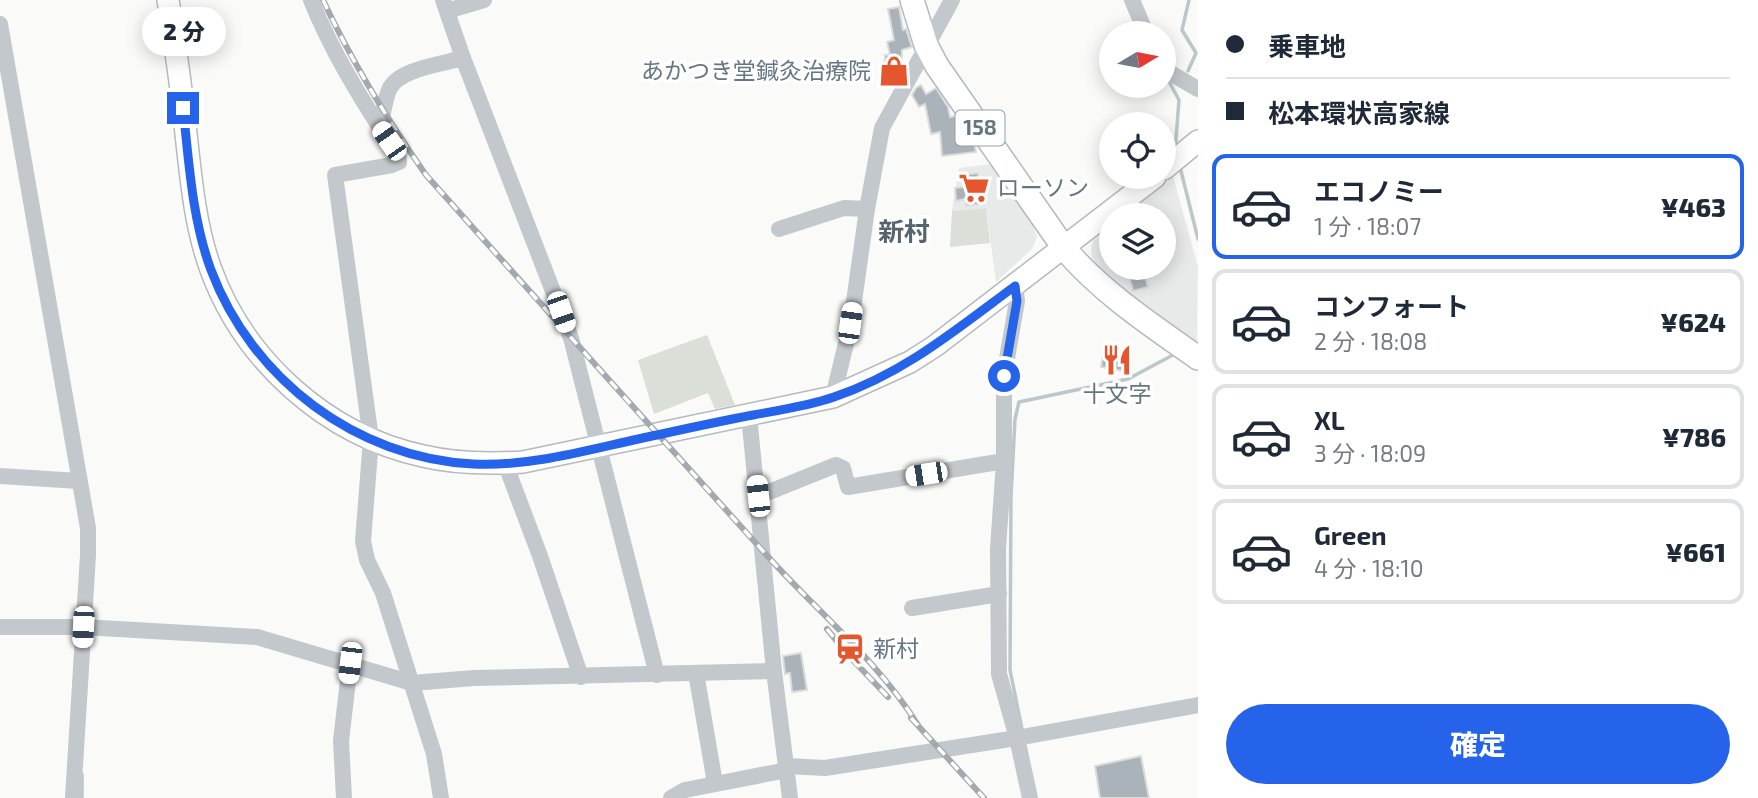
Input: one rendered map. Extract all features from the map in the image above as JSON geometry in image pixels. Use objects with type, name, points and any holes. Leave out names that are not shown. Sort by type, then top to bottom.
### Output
[{"type":"highway","name":"158","points":[[912,0],[926,45],[963,104],[1064,248],[1101,286],[1198,358]]},
{"type":"main road","points":[[168,0],[198,220],[204,248],[230,312],[253,347],[291,387],[326,416],[371,439],[424,457],[474,464],[505,463],[599,447],[833,397],[910,362],[935,346],[1140,189]]},
{"type":"main road","points":[[1176,159],[1198,141]]},
{"type":"street","points":[[311,0],[342,66],[398,154],[399,162],[335,175],[371,439],[363,541],[367,560],[383,593],[434,754],[441,798]]},
{"type":"street","points":[[484,0],[445,6],[566,324],[657,675]]},
{"type":"street","points":[[833,397],[850,323],[882,128],[952,0]]},
{"type":"street","points":[[1132,0],[1141,21]]},
{"type":"street","points":[[0,24],[88,528],[72,798]]},
{"type":"street","points":[[380,128],[390,87],[396,81],[411,72],[463,58]]},
{"type":"street","points":[[1176,76],[1198,89]]},
{"type":"street","points":[[779,229],[844,208],[867,209]]},
{"type":"street","points":[[1015,286],[1017,301],[1004,376],[1004,461],[998,549],[999,674],[1030,798]]},
{"type":"street","points":[[749,415],[774,671],[790,798]]},
{"type":"street","points":[[758,496],[836,465],[843,468],[848,487],[1004,461]]},
{"type":"street","points":[[505,463],[540,556],[580,677]]},
{"type":"street","points":[[0,477],[79,481]]},
{"type":"street","points":[[912,608],[999,594]]},
{"type":"street","points":[[0,627],[83,627],[257,637],[412,683],[474,678],[774,671]]},
{"type":"street","points":[[344,798],[341,741],[350,663]]},
{"type":"street","points":[[696,673],[715,783]]},
{"type":"street","points":[[671,798],[685,790],[787,768],[825,768],[1017,738],[1198,705]]},
{"type":"shaded area","points":[[991,164],[1032,221],[1037,238],[1032,249],[996,282],[986,208],[952,211],[959,168]]},
{"type":"shaded area","points":[[1176,187],[1198,267],[1197,343],[1112,280],[1176,280],[1176,203],[1140,203],[1157,189]]},
{"type":"shaded area","points":[[986,208],[990,243],[950,247],[952,211]]},
{"type":"shaded area","points":[[1099,236],[1099,268],[1092,257],[1093,241]]},
{"type":"shaded area","points":[[707,335],[735,405],[715,409],[708,393],[654,414],[638,360]]},
{"type":"building","points":[[899,7],[903,30],[906,29],[912,47],[902,50],[901,72],[895,83],[884,82],[885,55],[890,55],[887,42],[894,40],[888,9]]},
{"type":"building","points":[[921,85],[926,94],[936,88],[948,107],[950,117],[955,116],[958,121],[966,144],[974,143],[976,152],[942,156],[940,132],[931,134],[925,104],[919,107],[912,95]]},
{"type":"building","points":[[978,173],[982,204],[966,206],[965,199],[956,201],[955,188],[963,187],[962,175]]},
{"type":"building","points":[[1130,280],[1146,280],[1148,287],[1133,291]]},
{"type":"building","points":[[1104,349],[1131,354],[1129,372],[1101,367]]},
{"type":"building","points":[[801,653],[807,690],[792,692],[790,673],[785,674],[783,656]]},
{"type":"building","points":[[1141,756],[1149,798],[1100,798],[1095,766]]},
{"type":"waterway","points":[[1188,71],[1196,53],[1182,30],[1189,0]]},
{"type":"waterway","points":[[1176,94],[1179,100],[1176,138]]},
{"type":"waterway","points":[[1181,171],[1198,239]]},
{"type":"waterway","points":[[1022,729],[1010,670],[1011,496],[1015,419],[1019,402],[1128,379],[1171,356]]},
{"type":"waterway","points":[[82,774],[82,798]]},
{"type":"railway","points":[[323,0],[371,90],[426,175],[763,551],[864,656],[918,725]]},
{"type":"railway","points":[[827,629],[888,697]]},
{"type":"railway","points":[[911,718],[984,798]]},
{"type":"place","name":"あかつき堂鍼灸治療院","points":[[894,71]]},
{"type":"place","name":"ローソン","points":[[974,188]]},
{"type":"place","name":"十文字","points":[[1117,360]]},
{"type":"place","name":"新村","points":[[850,649]]},
{"type":"district","name":"新村","points":[[904,232]]},
{"type":"route","points":[[183,108],[204,248],[219,289],[240,328],[271,368],[326,416],[355,432],[408,453],[474,464],[523,462],[804,405],[859,387],[910,362],[1015,286],[1017,301],[1004,376]]}]
